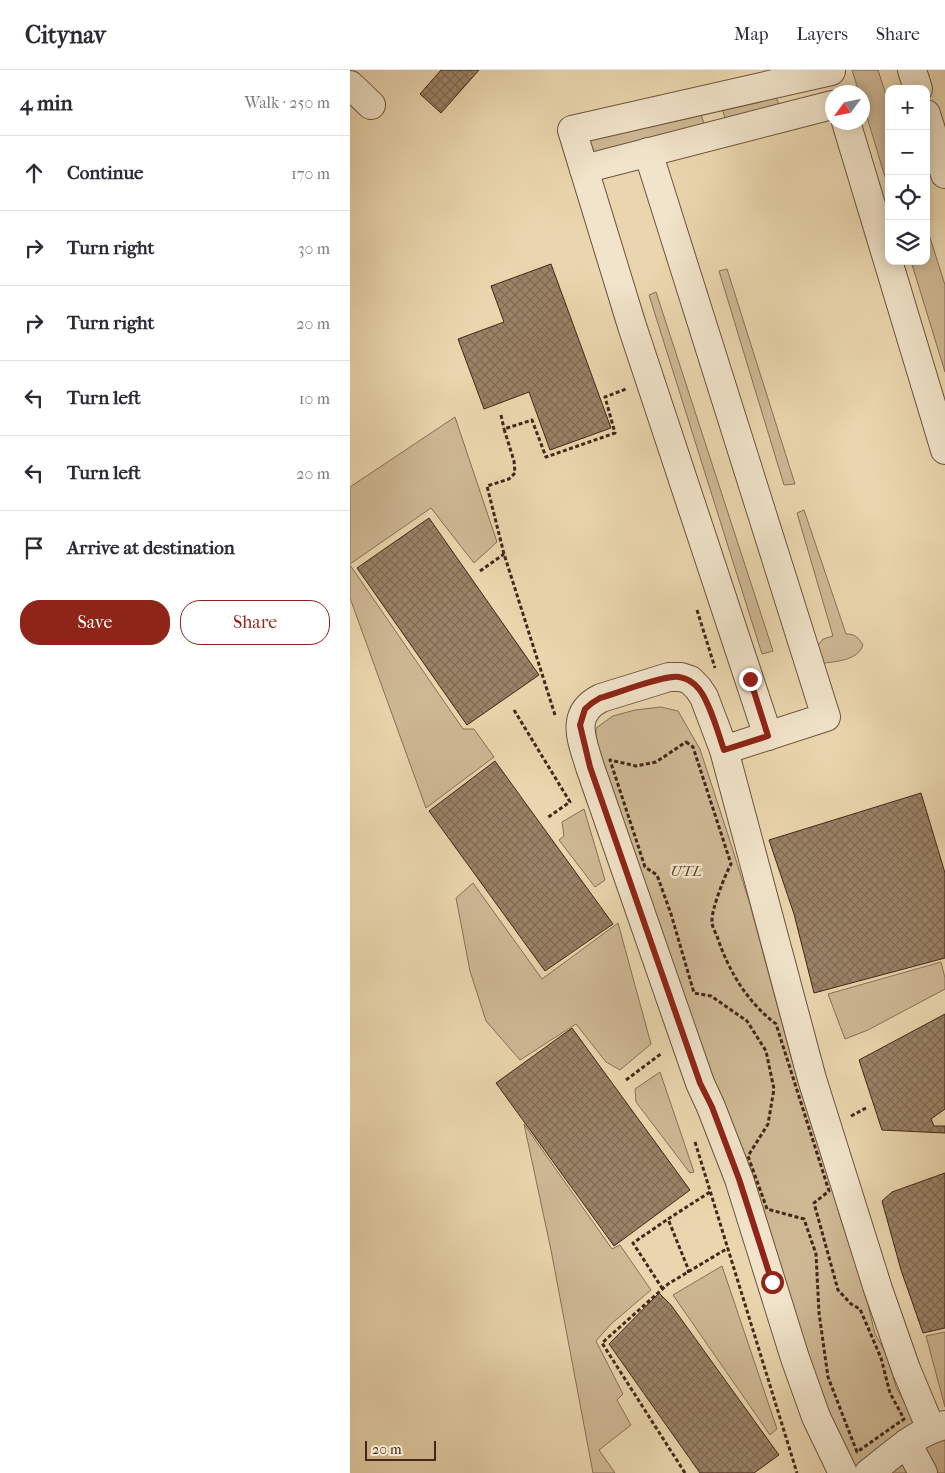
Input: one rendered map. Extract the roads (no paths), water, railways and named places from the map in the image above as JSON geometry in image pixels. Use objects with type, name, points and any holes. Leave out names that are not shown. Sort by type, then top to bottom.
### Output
[{"type":"street","points":[[768,736],[632,326],[572,130],[831,70],[835,85]]},
{"type":"street","points":[[912,70],[917,85]]},
{"type":"street","points":[[350,86],[371,105]]},
{"type":"street","points":[[706,98],[717,135]]},
{"type":"street","points":[[584,169],[825,107]]},
{"type":"street","points":[[930,127],[945,174]]},
{"type":"street","points":[[848,130],[945,450]]},
{"type":"street","points":[[648,152],[826,716],[724,750]]},
{"type":"street","points":[[843,1473],[816,1417],[801,1375],[739,1179],[712,1107],[700,1083],[665,986],[648,930],[590,767],[580,725],[585,709],[600,698],[669,677],[681,677],[690,680],[701,692],[724,750],[814,1087],[878,1289],[906,1369],[938,1427],[907,1443],[869,1473]]},
{"type":"street","points":[[907,1443],[923,1473]]},
{"type":"park label","name":"UTL","points":[[686,871]]}]
